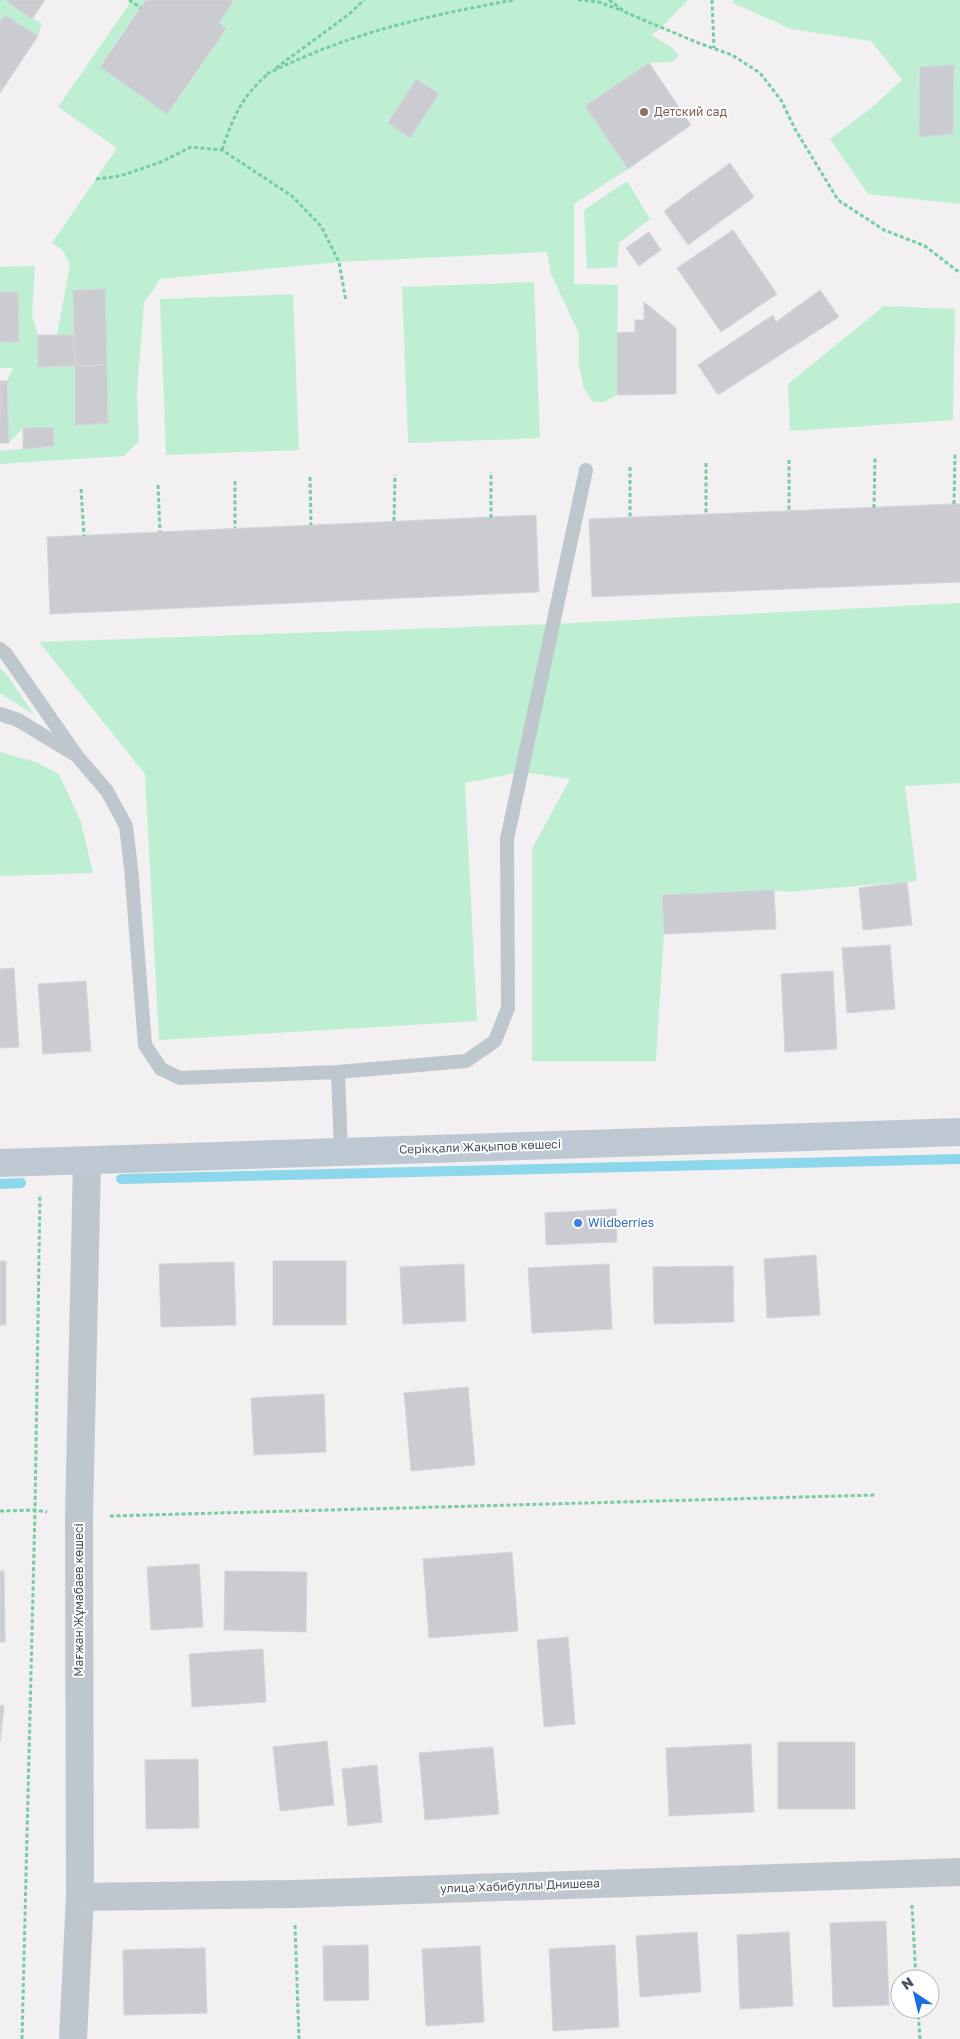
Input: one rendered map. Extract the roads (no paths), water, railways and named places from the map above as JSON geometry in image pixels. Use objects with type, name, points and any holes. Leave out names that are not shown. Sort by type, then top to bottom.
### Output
[{"type":"main road","name":"Серікқали Жақыпов көшесі","points":[[0,1163],[960,1132]]},
{"type":"street","name":"Мағжан Жұмабаев көшесі","points":[[73,2039],[80,1897],[79,1516],[87,1161]]},
{"type":"street","name":"улица Хабибуллы Днишева","points":[[80,1897],[294,1894],[960,1872]]},
{"type":"lane","points":[[0,649],[6,654],[77,756],[107,790],[126,826],[145,1045],[161,1069],[180,1078],[338,1072],[466,1061],[495,1041],[508,1008],[507,839],[586,470]]},
{"type":"lane","points":[[0,714],[18,720],[77,756]]},
{"type":"lane","points":[[338,1072],[341,1152]]},
{"type":"waterway","points":[[121,1179],[960,1159]]},
{"type":"waterway","points":[[0,1184],[21,1183]]},
{"type":"place","name":"Детский сад","points":[[644,112]]},
{"type":"place","name":"Wildberries","points":[[578,1223]]}]
